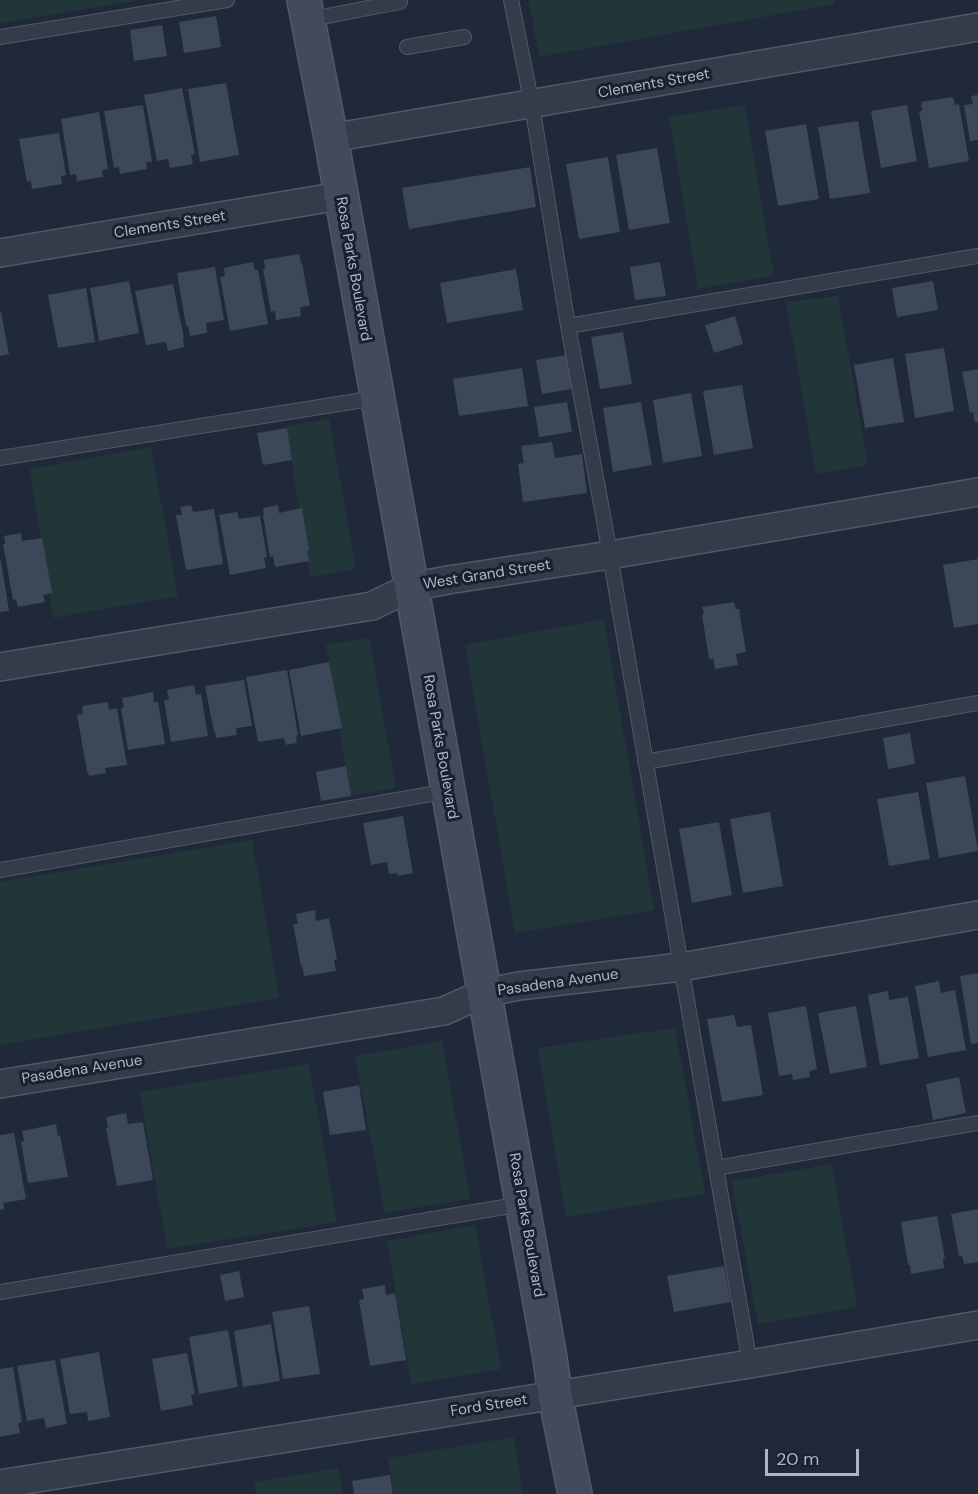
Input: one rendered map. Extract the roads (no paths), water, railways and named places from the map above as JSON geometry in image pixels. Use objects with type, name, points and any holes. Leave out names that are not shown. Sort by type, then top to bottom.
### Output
[{"type":"street","name":"Rosa Parks Boulevard","points":[[306,10],[331,138],[555,1395],[575,1494]]},
{"type":"street","name":"Clements Street","points":[[331,138],[978,27]]},
{"type":"street","name":"Clements Street","points":[[0,253],[340,196]]},
{"type":"street","name":"West Grand Street","points":[[0,667],[372,606],[411,587],[978,492]]},
{"type":"street","name":"Pasadena Avenue","points":[[0,1084],[444,1011],[484,993],[519,986],[681,967],[978,915]]},
{"type":"street","name":"Ford Street","points":[[0,1484],[750,1364],[978,1325]]},
{"type":"lane","points":[[0,37],[227,0]]},
{"type":"lane","points":[[511,0],[532,105],[568,327],[610,555],[750,1364]]},
{"type":"lane","points":[[306,10],[346,12],[400,2]]},
{"type":"lane","points":[[407,47],[464,38]]},
{"type":"lane","points":[[568,327],[978,256]]},
{"type":"lane","points":[[0,458],[376,398]]},
{"type":"lane","points":[[645,762],[978,703]]},
{"type":"lane","points":[[0,870],[448,792]]},
{"type":"lane","points":[[716,1168],[978,1123]]},
{"type":"lane","points":[[0,1292],[522,1204]]}]
